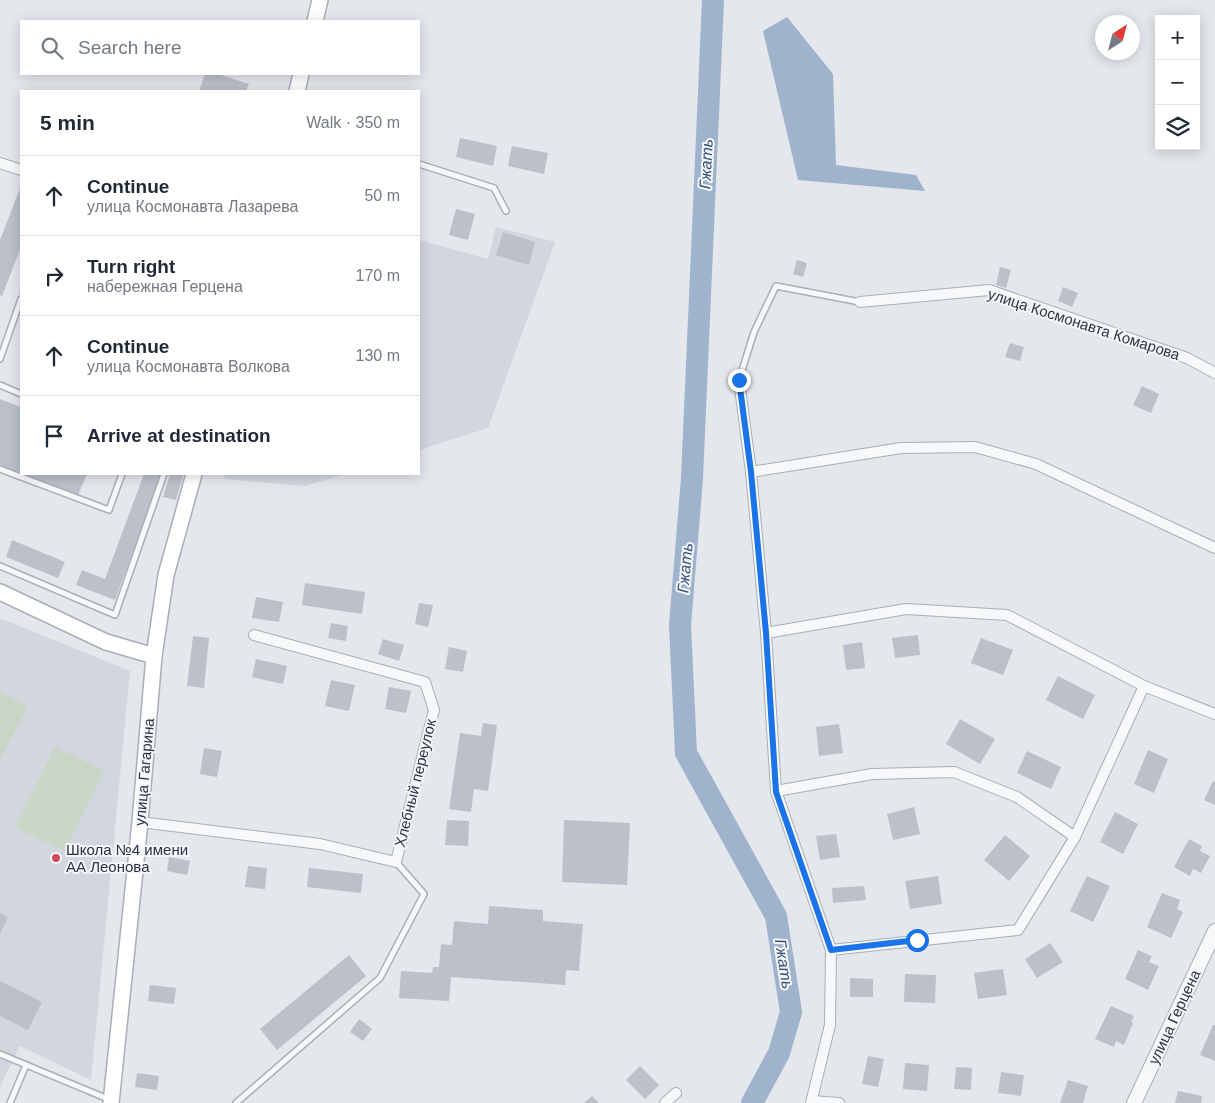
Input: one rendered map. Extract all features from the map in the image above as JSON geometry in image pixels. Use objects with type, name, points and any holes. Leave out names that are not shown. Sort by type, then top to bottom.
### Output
[{"type":"main road","points":[[315,20],[320,0]]},
{"type":"main road","points":[[297,90],[301,75]]},
{"type":"main road","name":"улица Гагарина","points":[[111,1102],[140,822],[154,656],[166,575],[194,475]]},
{"type":"main road","points":[[0,592],[106,642],[154,656]]},
{"type":"street","points":[[0,163],[20,170]]},
{"type":"street","name":"улица Космонавта Комарова","points":[[860,302],[989,290],[1187,358],[1215,373]]},
{"type":"street","points":[[739,380],[751,472],[766,633],[776,792],[831,950],[830,1025],[812,1102],[839,1103]]},
{"type":"street","points":[[751,472],[901,448],[975,447],[1036,464],[1215,548]]},
{"type":"street","points":[[766,633],[906,609],[1007,616],[1144,686],[1215,714]]},
{"type":"street","name":"Хлебный переулок","points":[[140,822],[320,844],[396,862],[434,710],[425,682],[254,635]]},
{"type":"street","points":[[831,950],[1018,930],[1074,837],[1144,686]]},
{"type":"street","points":[[776,792],[872,774],[954,772],[1017,797],[1074,837]]},
{"type":"street","name":"улица Герцена","points":[[1134,1103],[1215,932]]},
{"type":"street","points":[[665,1103],[676,1093]]},
{"type":"lane","points":[[420,164],[494,188],[506,211]]},
{"type":"lane","points":[[739,380],[754,332],[776,286],[860,302]]},
{"type":"lane","points":[[0,359],[20,302]]},
{"type":"lane","points":[[0,385],[20,394]]},
{"type":"lane","points":[[0,469],[109,510],[122,475]]},
{"type":"lane","points":[[0,566],[115,616],[164,475]]},
{"type":"lane","points":[[236,1103],[380,978],[424,894],[396,862]]},
{"type":"lane","points":[[0,1054],[111,1102]]},
{"type":"lane","points":[[10,1103],[26,1065]]},
{"type":"shaded area","points":[[496,227],[555,242],[488,428],[420,450],[420,240],[488,259]]},
{"type":"shaded area","points":[[225,475],[341,475],[305,486],[224,479]]},
{"type":"shaded area","name":"Школа №4 имени АА Леонова","points":[[0,618],[130,671],[91,1080],[20,1046],[0,1087]]},
{"type":"green space","points":[[0,692],[28,706],[0,760]]},
{"type":"green space","points":[[55,747],[104,771],[65,851],[16,827]]},
{"type":"water","points":[[787,17],[833,74],[836,165],[916,175],[925,191],[798,180],[763,31]]},
{"type":"building","points":[[205,75],[221,75],[249,84],[246,90],[199,90]]},
{"type":"building","points":[[460,138],[497,146],[493,166],[456,157]]},
{"type":"building","points":[[512,146],[548,153],[544,174],[508,166]]},
{"type":"building","points":[[20,189],[20,250],[2,296],[0,295],[0,240]]},
{"type":"building","points":[[456,209],[475,214],[468,240],[449,235]]},
{"type":"building","points":[[503,232],[535,242],[529,265],[496,255]]},
{"type":"building","points":[[797,260],[807,263],[803,277],[793,274]]},
{"type":"building","points":[[1000,267],[1011,270],[1006,288],[996,285]]},
{"type":"building","points":[[1063,287],[1078,293],[1072,307],[1058,301]]},
{"type":"building","points":[[1010,343],[1024,347],[1020,361],[1005,357]]},
{"type":"building","points":[[1142,386],[1159,394],[1151,413],[1133,405]]},
{"type":"building","points":[[0,399],[20,407],[20,473],[0,465]]},
{"type":"building","points":[[27,475],[87,475],[78,495]]},
{"type":"building","points":[[144,475],[162,475],[115,600],[76,585],[82,570],[105,579]]},
{"type":"building","points":[[170,475],[183,475],[176,500],[163,497]]},
{"type":"building","points":[[12,540],[65,562],[58,578],[6,557]]},
{"type":"building","points":[[305,583],[365,592],[362,614],[302,605]]},
{"type":"building","points":[[256,597],[283,602],[279,622],[252,618]]},
{"type":"building","points":[[419,603],[433,605],[428,627],[415,624]]},
{"type":"building","points":[[331,623],[348,626],[346,641],[328,638]]},
{"type":"building","points":[[918,635],[920,655],[895,658],[892,638]]},
{"type":"building","points":[[193,636],[209,638],[204,688],[187,686]]},
{"type":"building","points":[[981,638],[1013,650],[1003,675],[971,663]]},
{"type":"building","points":[[383,639],[404,645],[399,661],[378,654]]},
{"type":"building","points":[[862,642],[865,668],[846,670],[843,645]]},
{"type":"building","points":[[449,647],[467,651],[463,672],[445,669]]},
{"type":"building","points":[[256,659],[287,666],[283,684],[252,677]]},
{"type":"building","points":[[1058,676],[1095,695],[1083,719],[1046,700]]},
{"type":"building","points":[[331,680],[355,685],[349,711],[325,706]]},
{"type":"building","points":[[389,687],[411,691],[406,713],[385,709]]},
{"type":"building","points":[[960,719],[995,739],[980,764],[946,744]]},
{"type":"building","points":[[483,723],[497,725],[488,791],[474,789],[471,812],[449,809],[460,733],[481,736]]},
{"type":"building","points":[[839,724],[843,753],[819,756],[816,727]]},
{"type":"building","points":[[204,748],[222,751],[217,777],[200,774]]},
{"type":"building","points":[[1148,750],[1168,759],[1154,793],[1134,784]]},
{"type":"building","points":[[1027,751],[1061,767],[1051,789],[1017,773]]},
{"type":"building","points":[[1213,781],[1215,782],[1215,805],[1204,800]]},
{"type":"building","points":[[914,807],[920,834],[893,840],[887,814]]},
{"type":"building","points":[[1115,812],[1138,824],[1123,854],[1100,842]]},
{"type":"building","points":[[447,820],[469,821],[468,846],[445,845]]},
{"type":"building","points":[[564,820],[630,823],[627,885],[562,882]]},
{"type":"building","points":[[836,834],[840,857],[820,860],[816,836]]},
{"type":"building","points":[[1005,835],[1030,856],[1009,881],[984,860]]},
{"type":"building","points":[[1189,839],[1202,846],[1200,851],[1210,856],[1201,873],[1193,869],[1190,876],[1174,867]]},
{"type":"building","points":[[169,857],[190,861],[187,875],[167,871]]},
{"type":"building","points":[[248,866],[267,868],[265,889],[245,887]]},
{"type":"building","points":[[309,868],[363,874],[361,893],[307,887]]},
{"type":"building","points":[[938,876],[942,904],[910,909],[905,881]]},
{"type":"building","points":[[1087,876],[1110,886],[1093,922],[1070,911]]},
{"type":"building","points":[[864,886],[866,900],[833,903],[832,888]]},
{"type":"building","points":[[1162,893],[1180,900],[1177,909],[1183,912],[1171,938],[1147,927]]},
{"type":"building","points":[[489,906],[543,910],[543,921],[583,924],[579,971],[566,970],[565,985],[451,977],[449,1001],[399,998],[401,971],[432,973],[433,967],[439,967],[441,944],[452,945],[454,921],[488,924]]},
{"type":"building","points":[[0,913],[8,917],[0,934]]},
{"type":"building","points":[[1050,943],[1063,962],[1037,978],[1025,959]]},
{"type":"building","points":[[1138,950],[1152,956],[1149,962],[1159,966],[1148,990],[1125,979]]},
{"type":"building","points":[[349,955],[366,976],[277,1050],[260,1029]]},
{"type":"building","points":[[1003,969],[1007,995],[978,999],[974,973]]},
{"type":"building","points":[[905,974],[936,975],[935,1003],[904,1002]]},
{"type":"building","points":[[850,978],[873,979],[873,997],[850,997]]},
{"type":"building","points":[[0,981],[42,1002],[28,1030],[0,1016]]},
{"type":"building","points":[[150,985],[176,988],[174,1004],[148,1001]]},
{"type":"building","points":[[1111,1006],[1134,1016],[1124,1045],[1116,1041],[1114,1047],[1095,1039]]},
{"type":"building","points":[[359,1019],[372,1029],[363,1041],[350,1032]]},
{"type":"building","points":[[1213,1025],[1215,1025],[1215,1061],[1200,1055]]},
{"type":"building","points":[[868,1056],[884,1059],[878,1087],[862,1084]]},
{"type":"building","points":[[905,1063],[929,1065],[927,1091],[903,1089]]},
{"type":"building","points":[[640,1066],[659,1085],[645,1099],[626,1080]]},
{"type":"building","points":[[956,1067],[972,1068],[971,1090],[954,1089]]},
{"type":"building","points":[[1001,1072],[1024,1075],[1021,1096],[998,1093]]},
{"type":"building","points":[[137,1073],[159,1076],[157,1090],[135,1087]]},
{"type":"building","points":[[1068,1080],[1088,1086],[1083,1103],[1060,1103]]},
{"type":"building","points":[[1178,1091],[1202,1096],[1201,1103],[1175,1103]]},
{"type":"building","points":[[592,1096],[599,1103],[584,1103]]},
{"type":"waterway","name":"Гжать","points":[[713,0],[692,478],[680,625],[686,753],[776,916],[791,1012],[779,1053],[752,1103]]},
{"type":"place","name":"Школа №4 имени АА Леонова","points":[[56,858]]},
{"type":"route","points":[[739,380],[751,472],[766,633],[776,792],[831,950],[917,940]]}]
